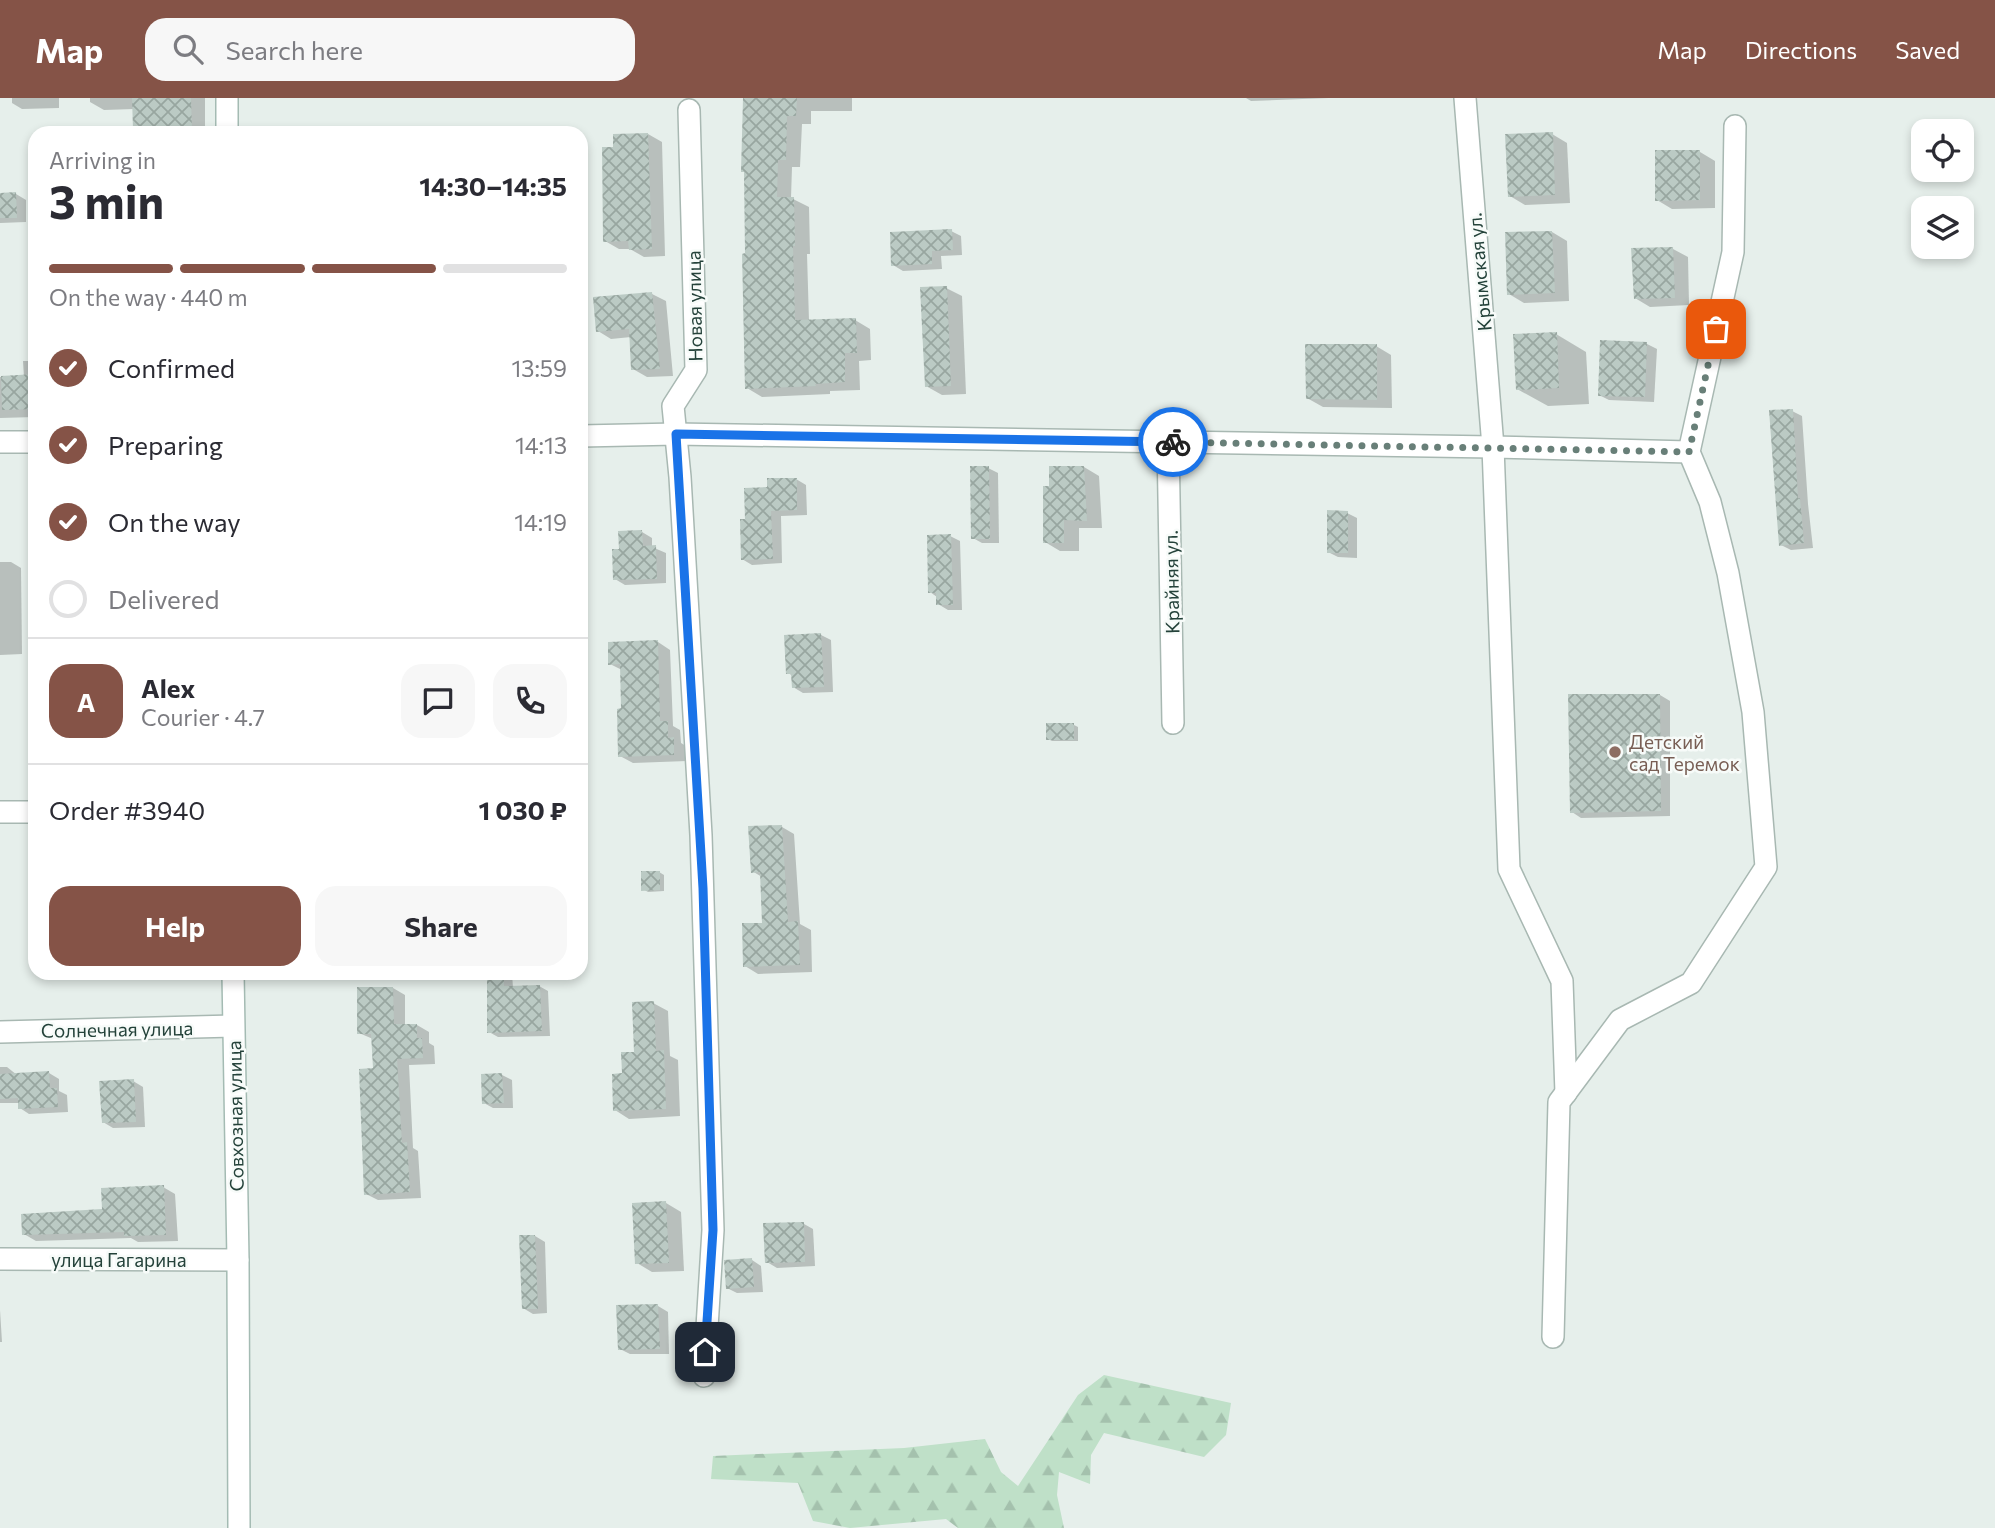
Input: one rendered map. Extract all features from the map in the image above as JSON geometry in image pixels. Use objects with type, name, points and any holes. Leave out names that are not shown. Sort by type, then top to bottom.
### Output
[{"type":"street","points":[[227,98],[228,126]]},
{"type":"street","name":"Крымская ул.","points":[[1465,98],[1493,447],[1509,869],[1562,981],[1566,1093]]},
{"type":"street","name":"Новая улица","points":[[690,110],[696,370],[673,406],[701,835],[713,1230],[704,1376]]},
{"type":"street","points":[[1553,1338],[1559,1102],[1620,1020],[1691,983],[1766,867],[1753,712],[1728,573],[1710,502],[1689,452],[1732,252],[1735,126]]},
{"type":"street","points":[[588,436],[676,434],[1689,452]]},
{"type":"street","points":[[0,442],[28,442]]},
{"type":"street","name":"Крайняя ул.","points":[[1168,442],[1173,723]]},
{"type":"street","points":[[0,812],[28,812]]},
{"type":"street","name":"Совхозная улица","points":[[233,980],[239,1528]]},
{"type":"street","name":"Солнечная улица","points":[[0,1032],[233,1027]]},
{"type":"street","name":"улица Гагарина","points":[[0,1259],[238,1260]]},
{"type":"green space","points":[[1104,1375],[1231,1403],[1226,1435],[1204,1457],[1104,1433],[1091,1455],[1090,1484],[1059,1472],[1057,1495],[1064,1528],[958,1528],[946,1519],[850,1528],[813,1521],[798,1483],[711,1479],[713,1456],[904,1448],[985,1439],[1001,1472],[1018,1486],[1078,1395]]},
{"type":"building","points":[[132,98],[191,98],[192,126],[133,126]]},
{"type":"building","points":[[743,98],[797,98],[796,116],[787,116],[786,160],[778,160],[777,197],[794,197],[795,320],[856,318],[857,353],[845,353],[845,382],[745,389],[742,254],[745,253],[744,172],[741,172]]},
{"type":"building","points":[[1553,132],[1555,195],[1508,197],[1505,134]]},
{"type":"building","points":[[648,133],[652,249],[629,250],[628,241],[603,242],[602,147],[613,147],[613,134]]},
{"type":"building","points":[[1655,150],[1700,150],[1700,200],[1655,201]]},
{"type":"building","points":[[16,192],[17,218],[0,218],[0,193]]},
{"type":"building","points":[[952,229],[953,250],[932,251],[932,264],[891,266],[890,232]]},
{"type":"building","points":[[1552,231],[1555,293],[1507,295],[1505,232]]},
{"type":"building","points":[[1673,247],[1675,298],[1634,299],[1631,248]]},
{"type":"building","points":[[947,286],[951,386],[925,387],[920,287]]},
{"type":"building","points":[[652,292],[660,369],[631,370],[629,329],[596,332],[593,297]]},
{"type":"building","points":[[1557,332],[1559,388],[1516,390],[1513,334]]},
{"type":"building","points":[[1600,340],[1647,342],[1645,397],[1598,396]]},
{"type":"building","points":[[1305,344],[1377,344],[1377,400],[1306,399]]},
{"type":"building","points":[[28,374],[28,409],[2,410],[1,376]]},
{"type":"building","points":[[1793,409],[1798,498],[1804,543],[1779,546],[1769,410]]},
{"type":"building","points":[[970,466],[989,466],[990,539],[971,539]]},
{"type":"building","points":[[1049,466],[1084,466],[1087,521],[1064,520],[1064,543],[1043,543],[1043,486],[1049,486]]},
{"type":"building","points":[[767,478],[797,478],[797,510],[771,511],[773,559],[741,560],[740,519],[745,519],[744,488],[767,487]]},
{"type":"building","points":[[1327,510],[1348,511],[1348,553],[1327,553]]},
{"type":"building","points":[[642,530],[643,546],[656,545],[657,579],[613,580],[612,549],[619,549],[618,531]]},
{"type":"building","points":[[951,534],[953,605],[936,605],[936,593],[928,593],[927,535]]},
{"type":"building","points":[[821,633],[824,687],[792,688],[791,674],[786,674],[784,635]]},
{"type":"building","points":[[658,640],[660,721],[668,721],[668,738],[674,737],[674,755],[618,757],[620,664],[608,665],[608,642]]},
{"type":"building","name":"Детский сад Теремок","points":[[1568,694],[1660,694],[1661,811],[1570,813]]},
{"type":"building","points":[[1046,723],[1074,723],[1074,740],[1046,740]]},
{"type":"building","points":[[782,825],[788,922],[798,921],[800,965],[743,967],[742,923],[762,923],[760,872],[751,873],[748,826]]},
{"type":"building","points":[[641,871],[660,871],[660,890],[641,891]]},
{"type":"building","points":[[487,980],[504,980],[504,986],[540,985],[542,1031],[487,1033]]},
{"type":"building","points":[[357,987],[393,987],[394,1024],[417,1024],[417,1038],[422,1038],[423,1058],[397,1059],[402,1143],[407,1142],[410,1192],[364,1195],[359,1069],[373,1068],[371,1034],[357,1034]]},
{"type":"building","points":[[654,1001],[656,1051],[664,1050],[666,1109],[613,1111],[612,1074],[622,1073],[621,1052],[634,1052],[632,1002]]},
{"type":"building","points":[[49,1071],[50,1088],[57,1088],[58,1107],[18,1109],[18,1098],[0,1099],[0,1074]]},
{"type":"building","points":[[502,1073],[504,1103],[482,1104],[481,1074]]},
{"type":"building","points":[[134,1079],[136,1122],[102,1123],[99,1081]]},
{"type":"building","points":[[164,1185],[166,1235],[124,1236],[124,1232],[22,1235],[21,1214],[102,1209],[101,1188]]},
{"type":"building","points":[[666,1201],[669,1263],[635,1264],[632,1203]]},
{"type":"building","points":[[804,1222],[805,1262],[765,1263],[763,1223]]},
{"type":"building","points":[[519,1235],[535,1235],[538,1309],[522,1309]]},
{"type":"building","points":[[752,1258],[754,1287],[726,1289],[724,1260]]},
{"type":"building","points":[[658,1304],[660,1349],[618,1350],[616,1305]]},
{"type":"way so far","points":[[1173,442],[1689,452],[1716,329]]},
{"type":"place","name":"Детский сад Теремок","points":[[1615,752]]},
{"type":"route","points":[[705,1352],[713,1230],[703,888],[676,434],[1173,442]]}]
